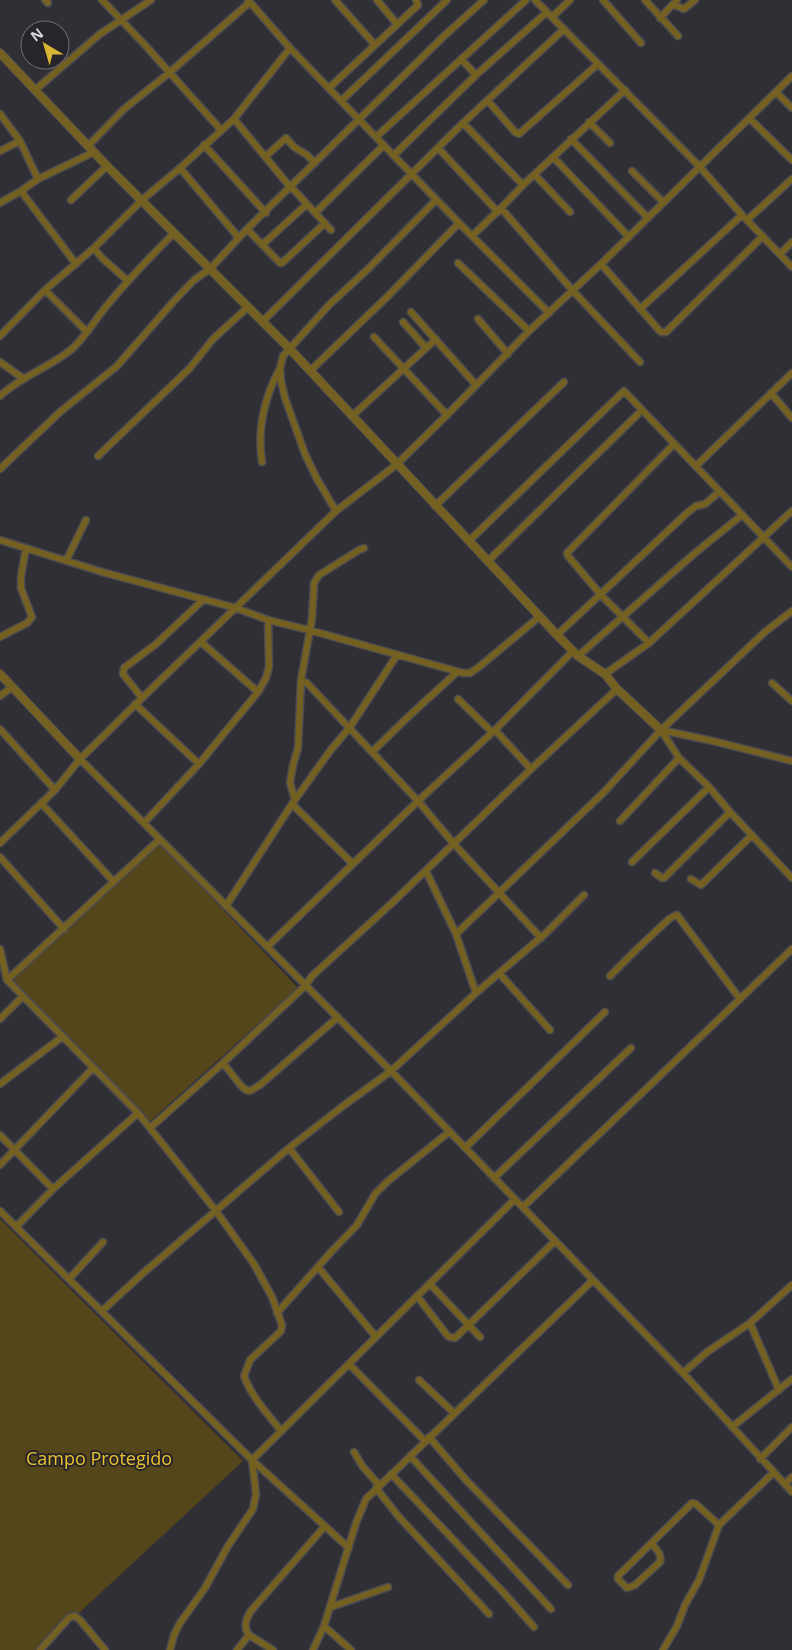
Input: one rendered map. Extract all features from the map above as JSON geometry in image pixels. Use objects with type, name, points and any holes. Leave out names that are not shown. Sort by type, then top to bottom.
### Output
[{"type":"street","points":[[102,0],[221,130]]},
{"type":"street","points":[[35,90],[100,34],[150,0]]},
{"type":"street","points":[[335,0],[375,45]]},
{"type":"street","points":[[377,0],[397,24]]},
{"type":"street","points":[[329,88],[418,4],[416,0]]},
{"type":"street","points":[[340,101],[447,0]]},
{"type":"street","points":[[0,469],[60,412],[117,366],[172,302],[194,280],[210,269],[247,229],[266,213],[443,37],[484,0]]},
{"type":"street","points":[[376,137],[526,0]]},
{"type":"street","points":[[535,0],[699,166],[792,267]]},
{"type":"street","points":[[394,155],[476,75],[550,14],[570,0]]},
{"type":"street","points":[[603,0],[641,43]]},
{"type":"street","points":[[645,0],[678,36]]},
{"type":"street","points":[[660,18],[676,2],[684,9],[695,0]]},
{"type":"street","points":[[0,203],[92,149],[124,109],[168,73],[249,1],[340,101],[549,313]]},
{"type":"street","points":[[262,322],[463,123],[564,29]]},
{"type":"street","points":[[0,336],[45,290],[94,248],[142,200],[234,118],[290,48]]},
{"type":"street","points":[[0,53],[107,166],[288,348],[575,654],[605,674],[617,689],[661,730],[679,758],[709,787],[792,878]]},
{"type":"street","points":[[461,59],[476,75]]},
{"type":"street","points":[[488,101],[515,132],[519,134],[598,64]]},
{"type":"street","points":[[0,843],[55,790],[80,759],[135,704],[336,511],[396,465],[529,331],[629,237],[792,76]]},
{"type":"street","points":[[472,236],[571,139],[625,90]]},
{"type":"street","points":[[776,92],[792,108]]},
{"type":"street","points":[[0,114],[20,141],[38,179]]},
{"type":"street","points":[[234,118],[290,188],[331,230]]},
{"type":"street","points":[[749,118],[792,160]]},
{"type":"street","points":[[589,122],[610,143]]},
{"type":"street","points":[[463,123],[523,185]]},
{"type":"street","points":[[266,156],[286,138],[294,148],[307,155],[315,163]]},
{"type":"street","points":[[571,139],[648,218]]},
{"type":"street","points":[[0,151],[20,141]]},
{"type":"street","points":[[204,145],[266,213]]},
{"type":"street","points":[[315,213],[384,145]]},
{"type":"street","points":[[438,148],[500,210],[640,362]]},
{"type":"street","points":[[553,157],[629,237]]},
{"type":"street","points":[[71,200],[107,166]]},
{"type":"street","points":[[180,168],[239,238]]},
{"type":"street","points":[[632,171],[664,202]]},
{"type":"street","points":[[535,175],[570,212]]},
{"type":"street","points":[[640,309],[744,217],[792,179]]},
{"type":"street","points":[[21,191],[76,264]]},
{"type":"street","points":[[262,462],[259,440],[262,416],[269,390],[288,348],[436,200]]},
{"type":"street","points":[[262,245],[307,204]]},
{"type":"street","points":[[247,229],[282,263],[324,223]]},
{"type":"street","points":[[310,371],[389,295],[459,223]]},
{"type":"street","points":[[0,396],[24,379],[64,356],[87,332],[128,281],[174,233]]},
{"type":"street","points":[[601,264],[658,329],[661,332],[666,332],[762,236]]},
{"type":"street","points":[[780,254],[792,242]]},
{"type":"street","points":[[94,248],[102,258],[128,281]]},
{"type":"street","points":[[458,263],[529,331]]},
{"type":"street","points":[[45,290],[87,332]]},
{"type":"street","points":[[98,456],[190,368],[213,339],[248,307]]},
{"type":"street","points":[[411,312],[476,385]]},
{"type":"street","points":[[478,319],[508,354]]},
{"type":"street","points":[[402,322],[426,348]]},
{"type":"street","points":[[374,338],[447,415]]},
{"type":"street","points":[[352,416],[436,340]]},
{"type":"street","points":[[0,362],[24,379]]},
{"type":"street","points":[[280,369],[285,398],[305,454],[336,511]]},
{"type":"street","points":[[696,466],[792,373]]},
{"type":"street","points":[[435,506],[564,382]]},
{"type":"street","points":[[469,541],[624,391],[792,567]]},
{"type":"street","points":[[771,393],[792,418]]},
{"type":"street","points":[[488,561],[638,414]]},
{"type":"street","points":[[649,643],[601,595],[568,556],[568,553],[674,444]]},
{"type":"street","points":[[557,635],[688,512],[696,506],[705,504],[719,492]]},
{"type":"street","points":[[605,674],[649,643],[792,511]]},
{"type":"street","points":[[267,947],[418,801],[575,654],[622,618],[695,553],[742,515]]},
{"type":"street","points":[[66,561],[86,520]]},
{"type":"street","points":[[0,540],[102,572],[236,608],[268,620],[457,672],[470,672],[479,667],[540,617]]},
{"type":"street","points":[[0,637],[27,623],[32,617],[21,588],[26,548]]},
{"type":"street","points":[[354,864],[293,802],[290,783],[298,748],[301,680],[312,618],[315,580],[319,575],[364,548]]},
{"type":"street","points":[[142,698],[123,674],[124,668],[156,644],[204,599]]},
{"type":"street","points":[[456,934],[604,792],[661,730],[766,631],[792,611]]},
{"type":"street","points":[[144,823],[199,764],[258,692],[266,678],[269,667],[268,620]]},
{"type":"street","points":[[201,642],[258,692]]},
{"type":"street","points":[[226,906],[293,802],[350,727],[397,655]]},
{"type":"street","points":[[372,752],[457,672]]},
{"type":"street","points":[[0,674],[80,759],[306,984],[523,1207],[592,1281],[683,1373],[792,1492]]},
{"type":"street","points":[[301,680],[307,683],[350,727],[541,938]]},
{"type":"street","points":[[772,683],[792,701]]},
{"type":"street","points":[[0,696],[12,687]]},
{"type":"street","points":[[150,1128],[222,1063],[306,984],[312,976],[426,871],[531,768],[617,689]]},
{"type":"street","points":[[458,699],[531,768]]},
{"type":"street","points":[[135,704],[199,764]]},
{"type":"street","points":[[0,729],[55,790]]},
{"type":"street","points":[[661,730],[713,740],[792,761]]},
{"type":"street","points":[[620,820],[679,758]]},
{"type":"street","points":[[632,862],[709,787]]},
{"type":"street","points":[[41,803],[114,882]]},
{"type":"street","points":[[655,873],[664,878],[730,812]]},
{"type":"street","points":[[691,879],[701,885],[752,835]]},
{"type":"street","points":[[7,980],[160,839]]},
{"type":"street","points":[[0,857],[64,929]]},
{"type":"street","points":[[426,871],[456,934],[476,993]]},
{"type":"street","points":[[102,1311],[289,1148],[391,1071],[476,993],[541,938],[584,895]]},
{"type":"street","points":[[610,976],[656,931],[674,916],[677,916],[740,999]]},
{"type":"street","points":[[0,949],[7,980],[138,1113],[216,1210],[254,1264],[272,1297],[282,1326],[281,1331],[250,1360],[244,1376],[281,1431]]},
{"type":"street","points":[[523,1207],[792,949]]},
{"type":"street","points":[[499,973],[550,1030]]},
{"type":"street","points":[[0,1019],[22,996]]},
{"type":"street","points":[[465,1148],[605,1012]]},
{"type":"street","points":[[222,1063],[242,1087],[250,1091],[260,1085],[338,1017]]},
{"type":"street","points":[[0,1084],[62,1037]]},
{"type":"street","points":[[494,1178],[631,1048]]},
{"type":"street","points":[[0,1165],[93,1068]]},
{"type":"street","points":[[16,1226],[53,1189],[138,1113]]},
{"type":"street","points":[[277,1313],[357,1225],[375,1194],[388,1181],[449,1132]]},
{"type":"street","points":[[0,1135],[53,1189]]},
{"type":"street","points":[[289,1148],[338,1212]]},
{"type":"street","points":[[252,1460],[515,1200]]},
{"type":"street","points":[[0,1211],[252,1460],[349,1548]]},
{"type":"street","points":[[417,1296],[449,1337],[455,1338],[555,1241]]},
{"type":"street","points":[[69,1279],[104,1242]]},
{"type":"street","points":[[318,1267],[376,1337]]},
{"type":"street","points":[[313,1650],[331,1607],[362,1505],[391,1474],[592,1281]]},
{"type":"street","points":[[430,1284],[470,1324],[480,1337]]},
{"type":"street","points":[[683,1373],[707,1352],[750,1323],[792,1285]]},
{"type":"street","points":[[750,1323],[779,1390]]},
{"type":"street","points":[[349,1364],[427,1439],[568,1584]]},
{"type":"street","points":[[732,1427],[792,1379]]},
{"type":"street","points":[[419,1380],[454,1413]]},
{"type":"street","points":[[760,1459],[792,1427]]},
{"type":"street","points":[[354,1452],[399,1518],[489,1614]]},
{"type":"street","points":[[410,1456],[552,1610]]},
{"type":"street","points":[[170,1650],[180,1623],[205,1588],[228,1546],[253,1509],[256,1494],[252,1460]]},
{"type":"street","points":[[664,1650],[699,1580],[719,1525],[774,1472]]},
{"type":"street","points":[[391,1474],[503,1592],[534,1628]]},
{"type":"street","points":[[784,1484],[792,1477]]},
{"type":"street","points":[[652,1544],[660,1554],[660,1562],[635,1585],[627,1588],[618,1576],[692,1503],[696,1504],[719,1525]]},
{"type":"street","points":[[273,1650],[249,1635],[245,1628],[246,1620],[250,1612],[325,1526]]},
{"type":"street","points":[[331,1607],[388,1588]]},
{"type":"street","points":[[40,1650],[70,1617],[75,1616],[105,1650]]},
{"type":"street","points":[[324,1626],[351,1650]]},
{"type":"street","points":[[237,1650],[249,1635]]},
{"type":"green space","points":[[156,839],[298,988],[146,1125],[8,978]]},
{"type":"green space","name":"Campo Protegido","points":[[0,1219],[243,1461],[39,1650],[0,1650]]}]
